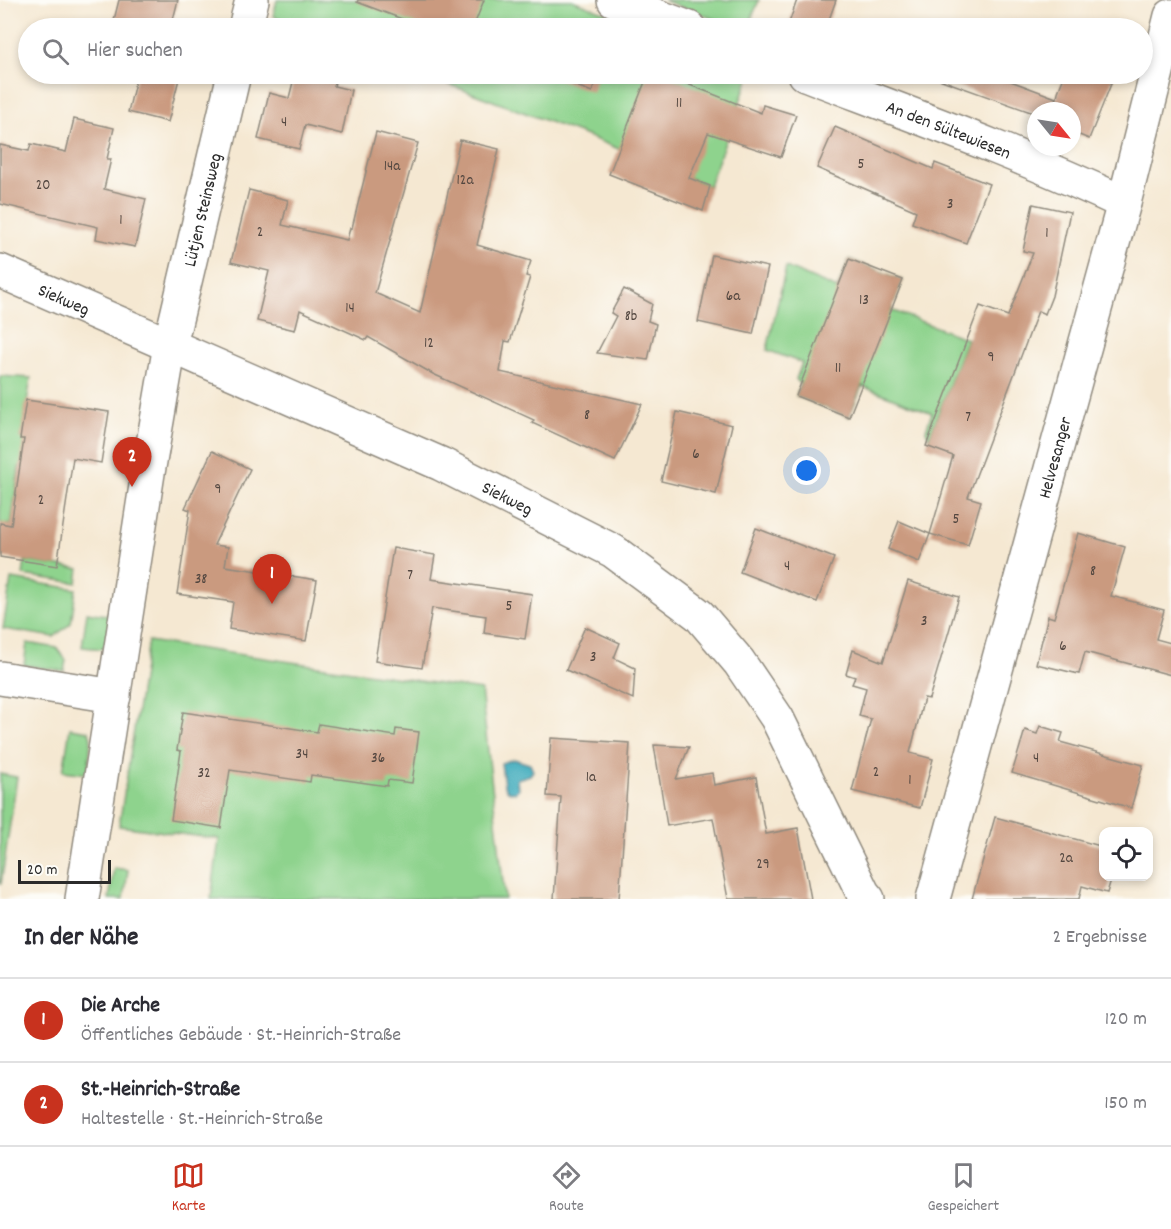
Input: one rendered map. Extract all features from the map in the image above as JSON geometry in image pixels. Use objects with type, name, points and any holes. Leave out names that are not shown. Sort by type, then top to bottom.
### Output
[{"type":"street","points":[[248,18],[252,0]]},
{"type":"street","points":[[614,0],[662,18]]},
{"type":"street","name":"Helvesanger","points":[[933,899],[1124,203],[1171,16]]},
{"type":"street","name":"Lütjen Steinsweg","points":[[82,899],[170,345],[232,84]]},
{"type":"street","name":"An den Sültewiesen","points":[[831,84],[1011,152],[1124,203]]},
{"type":"street","name":"Siekweg","points":[[0,271],[441,464],[613,551],[699,615],[739,662],[777,718],[868,899]]},
{"type":"street","points":[[0,678],[114,696]]},
{"type":"green space","points":[[277,0],[572,0],[620,18],[278,18],[273,16]]},
{"type":"green space","points":[[663,0],[759,0],[752,18],[711,18]]},
{"type":"green space","points":[[448,84],[746,84],[709,186],[587,136]]},
{"type":"green space","points":[[849,259],[903,280],[891,310],[967,339],[929,438],[926,430],[932,413],[862,386],[849,417],[796,396],[800,384],[796,379],[802,363],[767,350],[786,267],[837,289]]},
{"type":"green space","points":[[0,376],[31,378],[21,438],[31,440],[27,467],[19,467],[11,525],[0,523]]},
{"type":"green space","points":[[25,561],[79,569],[77,583],[23,575]]},
{"type":"green space","points":[[11,579],[76,589],[71,623],[54,637],[3,629]]},
{"type":"green space","points":[[87,612],[112,616],[109,636],[103,649],[82,647]]},
{"type":"green space","points":[[148,641],[481,690],[505,899],[211,899],[219,839],[119,826]]},
{"type":"green space","points":[[27,643],[57,648],[66,660],[64,671],[24,665]]},
{"type":"green space","points":[[70,728],[89,731],[91,738],[88,774],[63,771]]},
{"type":"green space","points":[[0,774],[17,777],[1,884],[0,884]]},
{"type":"green space","points":[[114,868],[128,870],[124,899],[109,899]]},
{"type":"water","points":[[514,759],[530,764],[533,771],[530,775],[517,779],[518,789],[515,793],[508,791],[504,785],[501,763]]},
{"type":"building","points":[[119,0],[178,0],[174,18],[114,18]]},
{"type":"building","points":[[358,0],[484,0],[477,18],[399,18],[357,2]]},
{"type":"building","points":[[797,0],[836,0],[830,18],[791,18]]},
{"type":"building","points":[[135,84],[178,84],[168,122],[128,112]]},
{"type":"building","points":[[292,84],[334,84],[334,86],[351,90],[342,134],[305,125],[299,149],[258,139],[269,93],[289,98]]},
{"type":"building","points":[[571,84],[595,84],[592,92]]},
{"type":"building","points":[[644,84],[687,84],[761,113],[763,105],[796,115],[781,157],[708,133],[689,178],[710,186],[703,211],[609,174]]},
{"type":"building","points":[[952,84],[1019,84],[1056,98],[1054,102],[1027,102],[1027,111]]},
{"type":"building","points":[[1061,84],[1111,84],[1089,139],[1081,136],[1081,102],[1056,102]]},
{"type":"building","points":[[74,119],[114,128],[107,159],[111,159],[104,189],[146,199],[135,247],[96,239],[98,227],[0,204],[0,145],[29,151],[31,144],[66,152]]},
{"type":"building","points":[[835,127],[933,169],[935,163],[989,184],[966,243],[912,223],[916,211],[817,168]]},
{"type":"building","points":[[376,132],[418,143],[375,293],[420,313],[460,140],[499,149],[477,245],[531,261],[526,276],[530,277],[510,342],[505,341],[500,372],[642,404],[615,461],[532,423],[534,420],[433,374],[368,337],[366,340],[300,310],[295,330],[257,321],[269,271],[231,262],[249,190],[288,200],[282,225],[347,240]]},
{"type":"building","points":[[1033,204],[1070,212],[1052,296],[1045,314],[1038,311],[968,497],[981,501],[968,545],[930,534],[953,456],[926,446],[980,306],[1008,316],[1033,253],[1023,251]]},
{"type":"building","points":[[712,255],[768,267],[753,334],[698,322]]},
{"type":"building","points":[[849,259],[903,280],[849,417],[796,396]]},
{"type":"building","points":[[624,289],[652,304],[648,321],[656,324],[648,360],[597,353],[616,316],[611,313]]},
{"type":"building","points":[[26,400],[109,412],[101,463],[73,458],[57,566],[0,557],[0,523],[11,525],[24,439],[20,439]]},
{"type":"building","points":[[677,412],[732,425],[716,494],[661,481]]},
{"type":"building","points":[[212,451],[250,469],[214,545],[228,547],[225,566],[317,580],[306,641],[229,629],[233,602],[177,594],[190,510],[185,508]]},
{"type":"building","points":[[899,521],[930,534],[919,562],[888,549]]},
{"type":"building","points":[[756,528],[834,558],[817,602],[740,572]]},
{"type":"building","points":[[1078,533],[1125,547],[1111,596],[1164,610],[1156,639],[1171,643],[1171,675],[1085,652],[1079,674],[1036,664],[1048,616],[1054,618]]},
{"type":"building","points":[[393,548],[435,555],[431,579],[532,594],[525,639],[484,633],[486,616],[432,608],[422,668],[375,661]]},
{"type":"building","points":[[908,581],[959,597],[929,699],[924,698],[910,753],[933,759],[920,808],[852,791],[871,719],[859,716],[866,688],[852,684],[855,677],[846,674],[853,650],[883,662]]},
{"type":"building","points":[[585,627],[620,643],[614,658],[635,668],[633,699],[566,670]]},
{"type":"building","points":[[183,712],[317,732],[319,724],[395,736],[396,729],[419,732],[412,783],[388,780],[387,786],[311,775],[310,782],[230,770],[221,828],[171,820],[181,751],[177,750]]},
{"type":"building","points":[[1040,726],[1063,733],[1060,742],[1143,765],[1131,808],[1012,773],[1025,730],[1037,734]]},
{"type":"building","points":[[551,738],[630,743],[619,899],[554,899],[561,797],[547,796]]},
{"type":"building","points":[[654,745],[689,747],[676,779],[712,773],[714,785],[756,777],[766,834],[798,828],[811,899],[728,899],[713,818],[667,826]]},
{"type":"building","points":[[995,817],[1099,846],[1099,881],[1111,881],[1107,893],[1082,886],[1079,899],[972,899]]},
{"type":"place","name":"St.-Heinrich-Straße","points":[[132,487]]},
{"type":"place","name":"Die Arche","points":[[272,604]]}]
